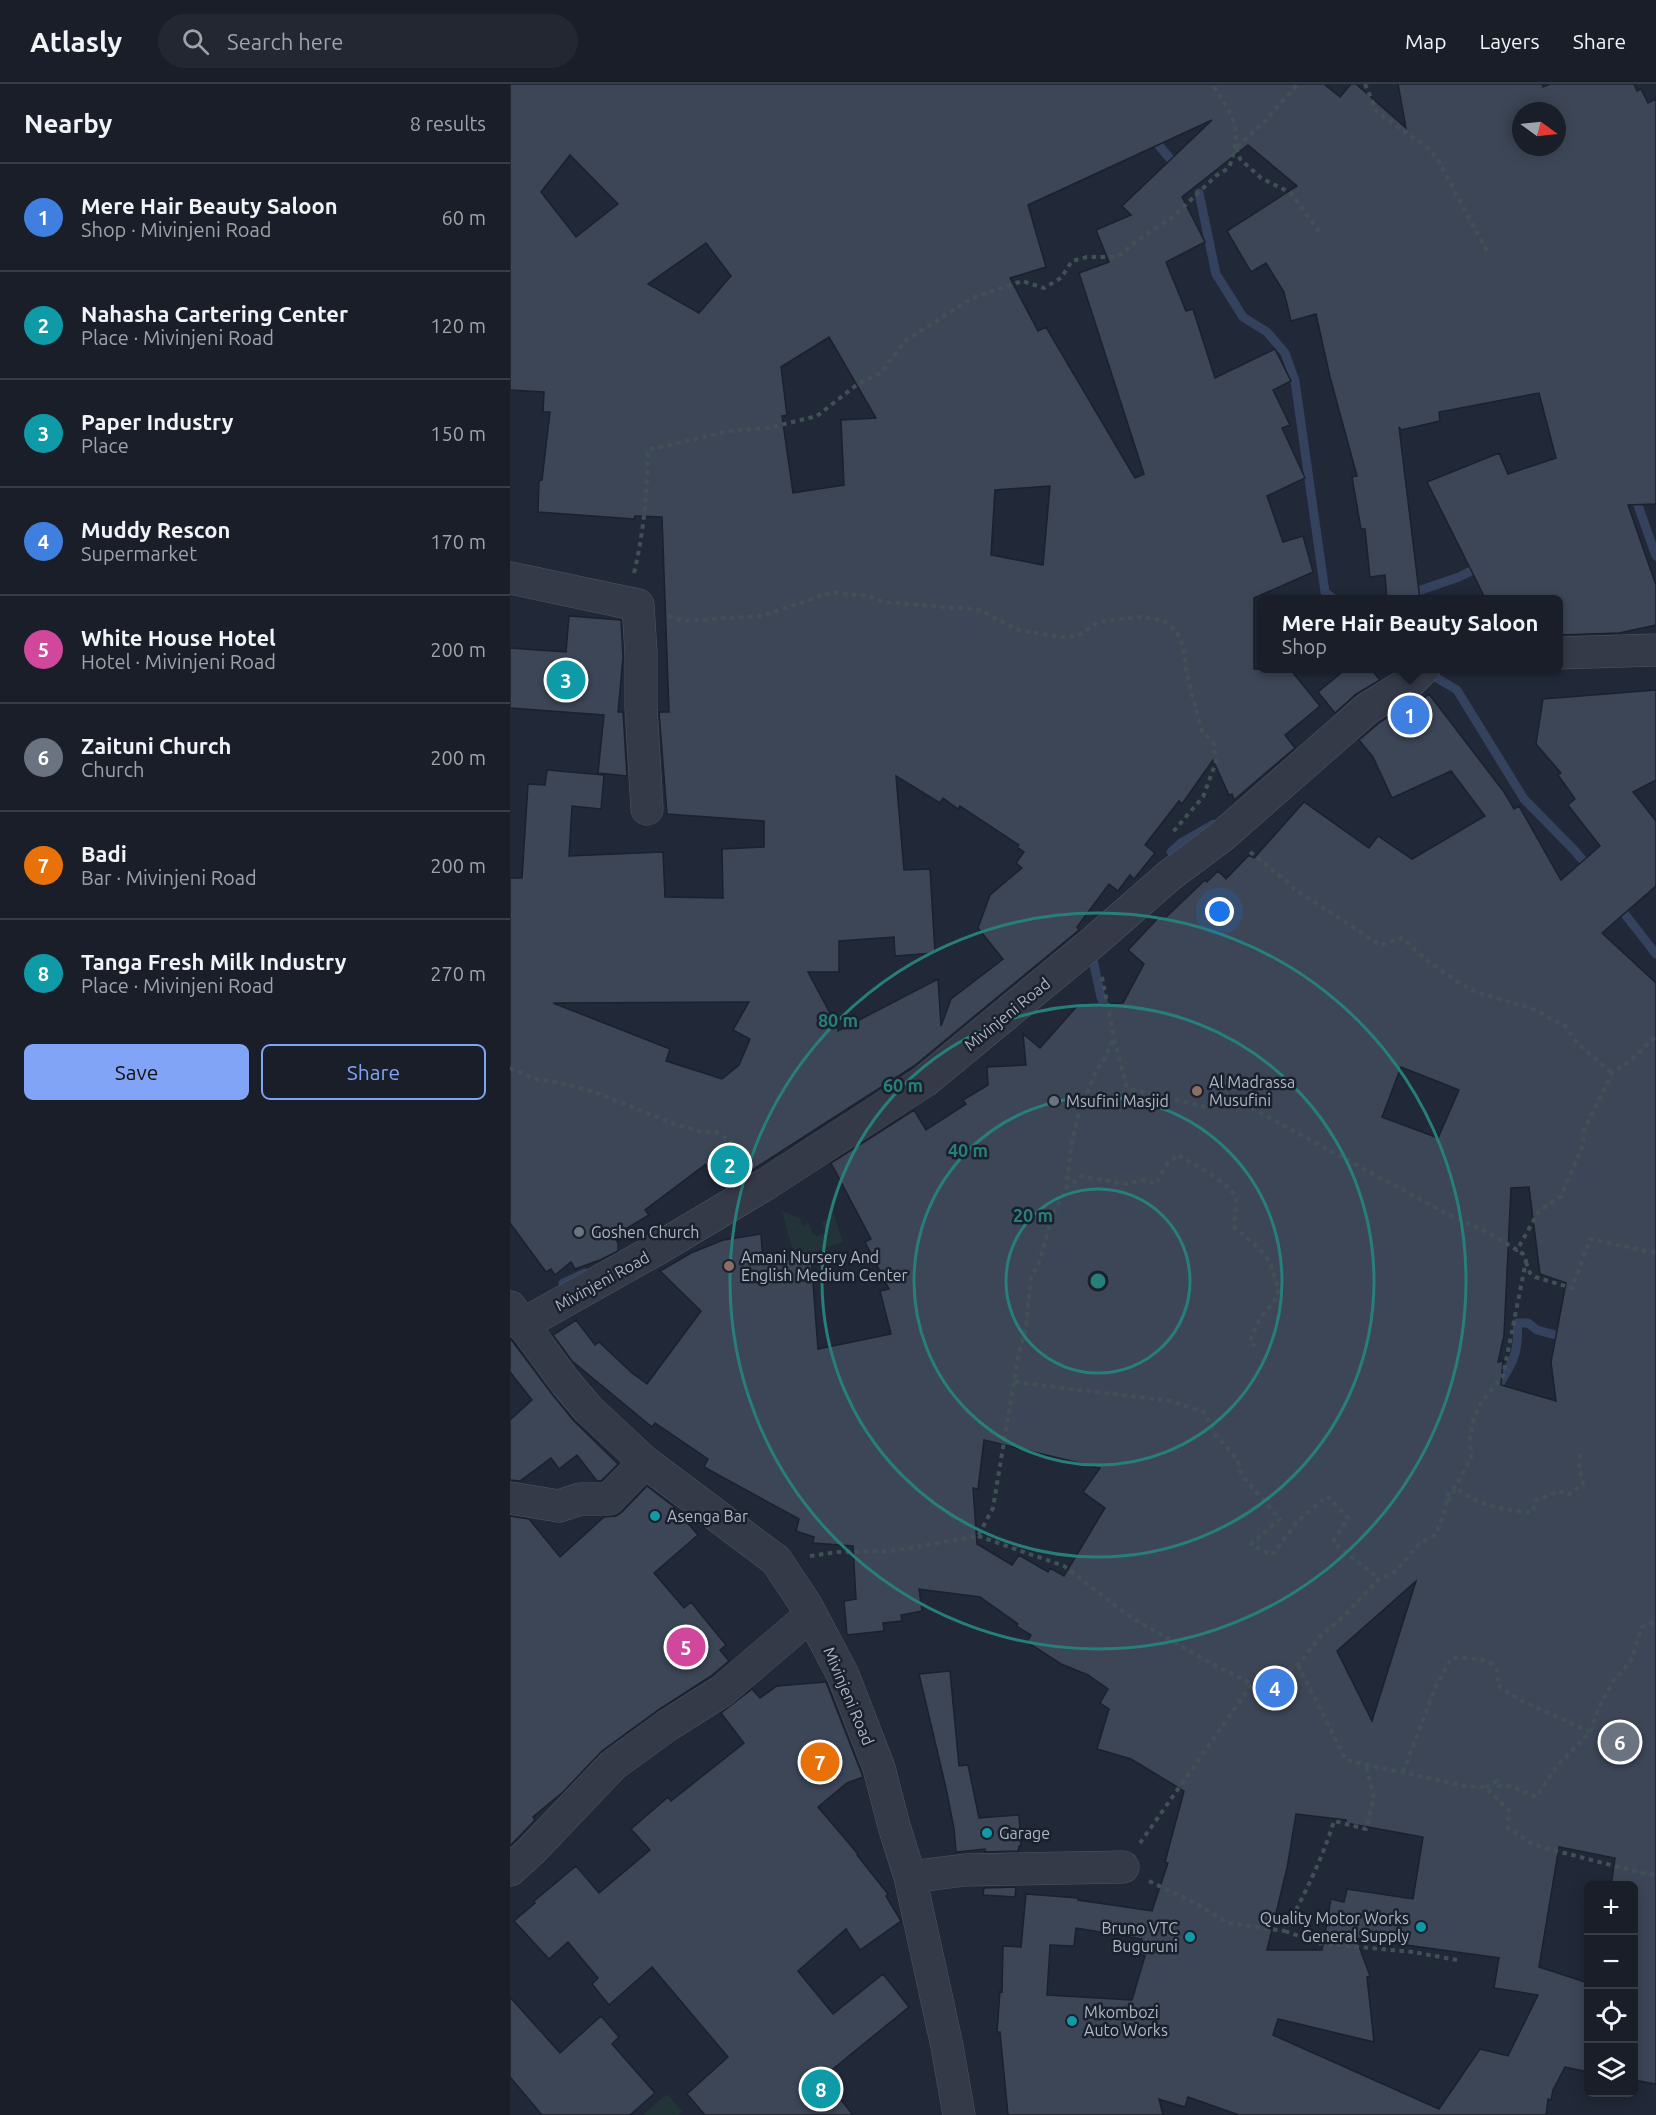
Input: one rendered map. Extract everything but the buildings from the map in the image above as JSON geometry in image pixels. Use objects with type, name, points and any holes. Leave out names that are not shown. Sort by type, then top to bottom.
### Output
[{"type":"street","points":[[510,578],[638,605],[647,809]]},
{"type":"street","points":[[1563,653],[1656,650]]},
{"type":"street","name":"Mivinjeni Road","points":[[959,2115],[947,2046],[910,1876],[879,1768],[843,1675],[811,1615],[776,1560],[645,1462],[588,1409],[516,1316],[657,1249],[766,1184],[925,1081],[1091,944],[1170,875],[1221,837],[1368,708],[1410,682],[1420,673]]},
{"type":"street","points":[[510,1498],[559,1506],[580,1499],[609,1499],[645,1462]]},
{"type":"street","points":[[510,1870],[613,1765],[668,1725],[722,1691],[811,1615]]},
{"type":"street","points":[[910,1876],[965,1870],[1123,1867]]},
{"type":"path","points":[[1212,84],[1236,125],[1236,147],[1240,159],[1261,178],[1291,193],[1323,236]]},
{"type":"path","points":[[1171,834],[1203,797],[1216,762],[1214,744],[1201,729],[1186,671],[1184,648],[1176,630],[1162,620],[1140,617],[1098,622],[1078,636],[1061,637],[1017,630],[980,610],[883,602],[869,596],[832,592],[762,616],[683,621],[638,605],[633,575],[640,547],[647,493],[648,450],[729,431],[768,428],[817,416],[859,383],[881,373],[905,340],[972,298],[1023,281],[1044,288],[1061,278],[1072,261],[1088,257],[1118,257],[1174,216],[1216,175],[1229,168],[1236,147],[1264,122],[1299,84]]},
{"type":"path","points":[[1365,84],[1377,112],[1428,148],[1438,160],[1488,253]]},
{"type":"path","points":[[1221,837],[1254,855],[1293,888],[1380,945],[1402,938],[1430,962],[1476,992],[1533,1009],[1565,1026],[1578,1044],[1612,1072]]},
{"type":"path","points":[[1091,944],[1101,962],[1114,1038],[1126,1084],[1130,1089],[1207,1107],[1214,1094],[1220,1091],[1447,1214],[1489,1233],[1523,1254],[1530,1273],[1535,1277],[1572,1288],[1590,1239],[1656,1253]]},
{"type":"path","points":[[1517,1250],[1539,1211],[1561,1196],[1583,1145],[1584,1130],[1612,1072],[1630,1061],[1656,1036]]},
{"type":"path","points":[[1066,1190],[1072,1141],[1079,1112],[1097,1069],[1103,1062],[1114,1038]]},
{"type":"path","points":[[510,1068],[535,1079],[592,1091],[648,1114],[702,1132],[716,1132],[742,1147],[768,1167],[766,1184]]},
{"type":"path","points":[[978,1536],[993,1508],[1018,1357],[1026,1327],[1031,1277],[1038,1266],[1053,1214],[1066,1190],[1081,1176],[1125,1184],[1143,1180],[1156,1184],[1166,1165],[1178,1155],[1233,1192],[1236,1202],[1235,1228],[1259,1248],[1270,1263],[1278,1288],[1278,1296],[1259,1320],[1251,1338],[1255,1346]]},
{"type":"path","points":[[776,1560],[838,1552],[891,1551],[978,1536],[1064,1566],[1129,1616],[1210,1664],[1252,1684],[1275,1679],[1299,1665],[1323,1633],[1338,1622],[1379,1579],[1395,1572],[1419,1544],[1435,1534],[1448,1494],[1457,1484],[1471,1458],[1470,1437],[1474,1418],[1482,1401],[1503,1376],[1526,1261]]},
{"type":"path","points":[[1015,1382],[1170,1401],[1204,1412],[1216,1435],[1237,1460],[1242,1476],[1280,1519],[1251,1544],[1272,1555],[1297,1522],[1327,1496],[1348,1518],[1333,1542],[1379,1579]]},
{"type":"path","points":[[1446,1504],[1456,1488],[1467,1497],[1513,1512],[1533,1512],[1535,1502],[1559,1491],[1568,1495],[1583,1484],[1580,1466],[1581,1451]]},
{"type":"path","points":[[1299,1665],[1346,1760],[1464,1786],[1485,1787],[1497,1781],[1498,1786],[1509,1786],[1536,1797],[1558,1765],[1590,1732],[1599,1707],[1614,1680],[1630,1661],[1642,1628],[1656,1621]]},
{"type":"path","points":[[1403,1772],[1436,1686],[1452,1658],[1476,1657],[1493,1666],[1498,1675],[1497,1685],[1518,1699],[1590,1732]]},
{"type":"path","points":[[1252,1684],[1123,1867],[1195,1903],[1228,1923],[1285,1931],[1317,1942],[1413,1952],[1457,1960]]},
{"type":"path","points":[[1285,1931],[1311,1882],[1325,1850],[1334,1821],[1366,1829],[1374,1798],[1366,1765]]},
{"type":"path","points":[[1485,1787],[1509,1810],[1508,1828],[1531,1843],[1598,1863],[1642,1874],[1656,1875]]},
{"type":"shaded area","points":[[782,1211],[800,1218],[802,1226],[809,1222],[812,1234],[817,1236],[826,1233],[822,1223],[833,1212],[843,1242],[795,1259]]},
{"type":"shaded area","points":[[667,2094],[682,2111],[678,2115],[643,2115]]},
{"type":"waterway","points":[[1151,136],[1177,167]]},
{"type":"waterway","points":[[1199,193],[1216,274],[1243,317],[1267,332],[1285,353],[1295,381],[1325,592],[1329,595]]},
{"type":"waterway","points":[[1634,494],[1656,556]]},
{"type":"waterway","points":[[1418,591],[1459,577],[1481,566]]},
{"type":"waterway","points":[[1429,673],[1457,690],[1524,799],[1590,869]]},
{"type":"waterway","points":[[1171,852],[1181,843],[1214,824]]},
{"type":"waterway","points":[[1617,904],[1656,954]]},
{"type":"waterway","points":[[1091,951],[1101,997],[1108,1015]]},
{"type":"waterway","points":[[563,1283],[585,1273]]},
{"type":"waterway","points":[[1496,1390],[1516,1351],[1517,1323],[1528,1323],[1537,1330],[1567,1338]]},
{"type":"place","name":"Paper Industry","points":[[566,680]]},
{"type":"place","name":"Mere Hair Beauty Saloon","points":[[1410,715]]},
{"type":"place","name":"Al Madrassa Musufini","points":[[1197,1091]]},
{"type":"place","name":"Msufini Masjid","points":[[1054,1101]]},
{"type":"place","name":"Nahasha Cartering Center","points":[[730,1165]]},
{"type":"place","name":"Goshen Church","points":[[579,1232]]},
{"type":"place","name":"Amani Nursery And English Medium Center","points":[[729,1266]]},
{"type":"place","name":"Asenga Bar","points":[[655,1516]]},
{"type":"place","name":"White House Hotel","points":[[686,1647]]},
{"type":"place","name":"Muddy Rescon","points":[[1275,1688]]},
{"type":"place","name":"Zaituni Church","points":[[1620,1742]]},
{"type":"place","name":"Badi","points":[[820,1762]]},
{"type":"place","name":"Garage","points":[[987,1833]]},
{"type":"place","name":"Quality Motor Works General Supply","points":[[1421,1927]]},
{"type":"place","name":"Bruno VTC Buguruni","points":[[1190,1937]]},
{"type":"place","name":"Mkombozi Auto Works","points":[[1072,2021]]},
{"type":"place","name":"Tanga Fresh Milk Industry","points":[[821,2089]]}]
